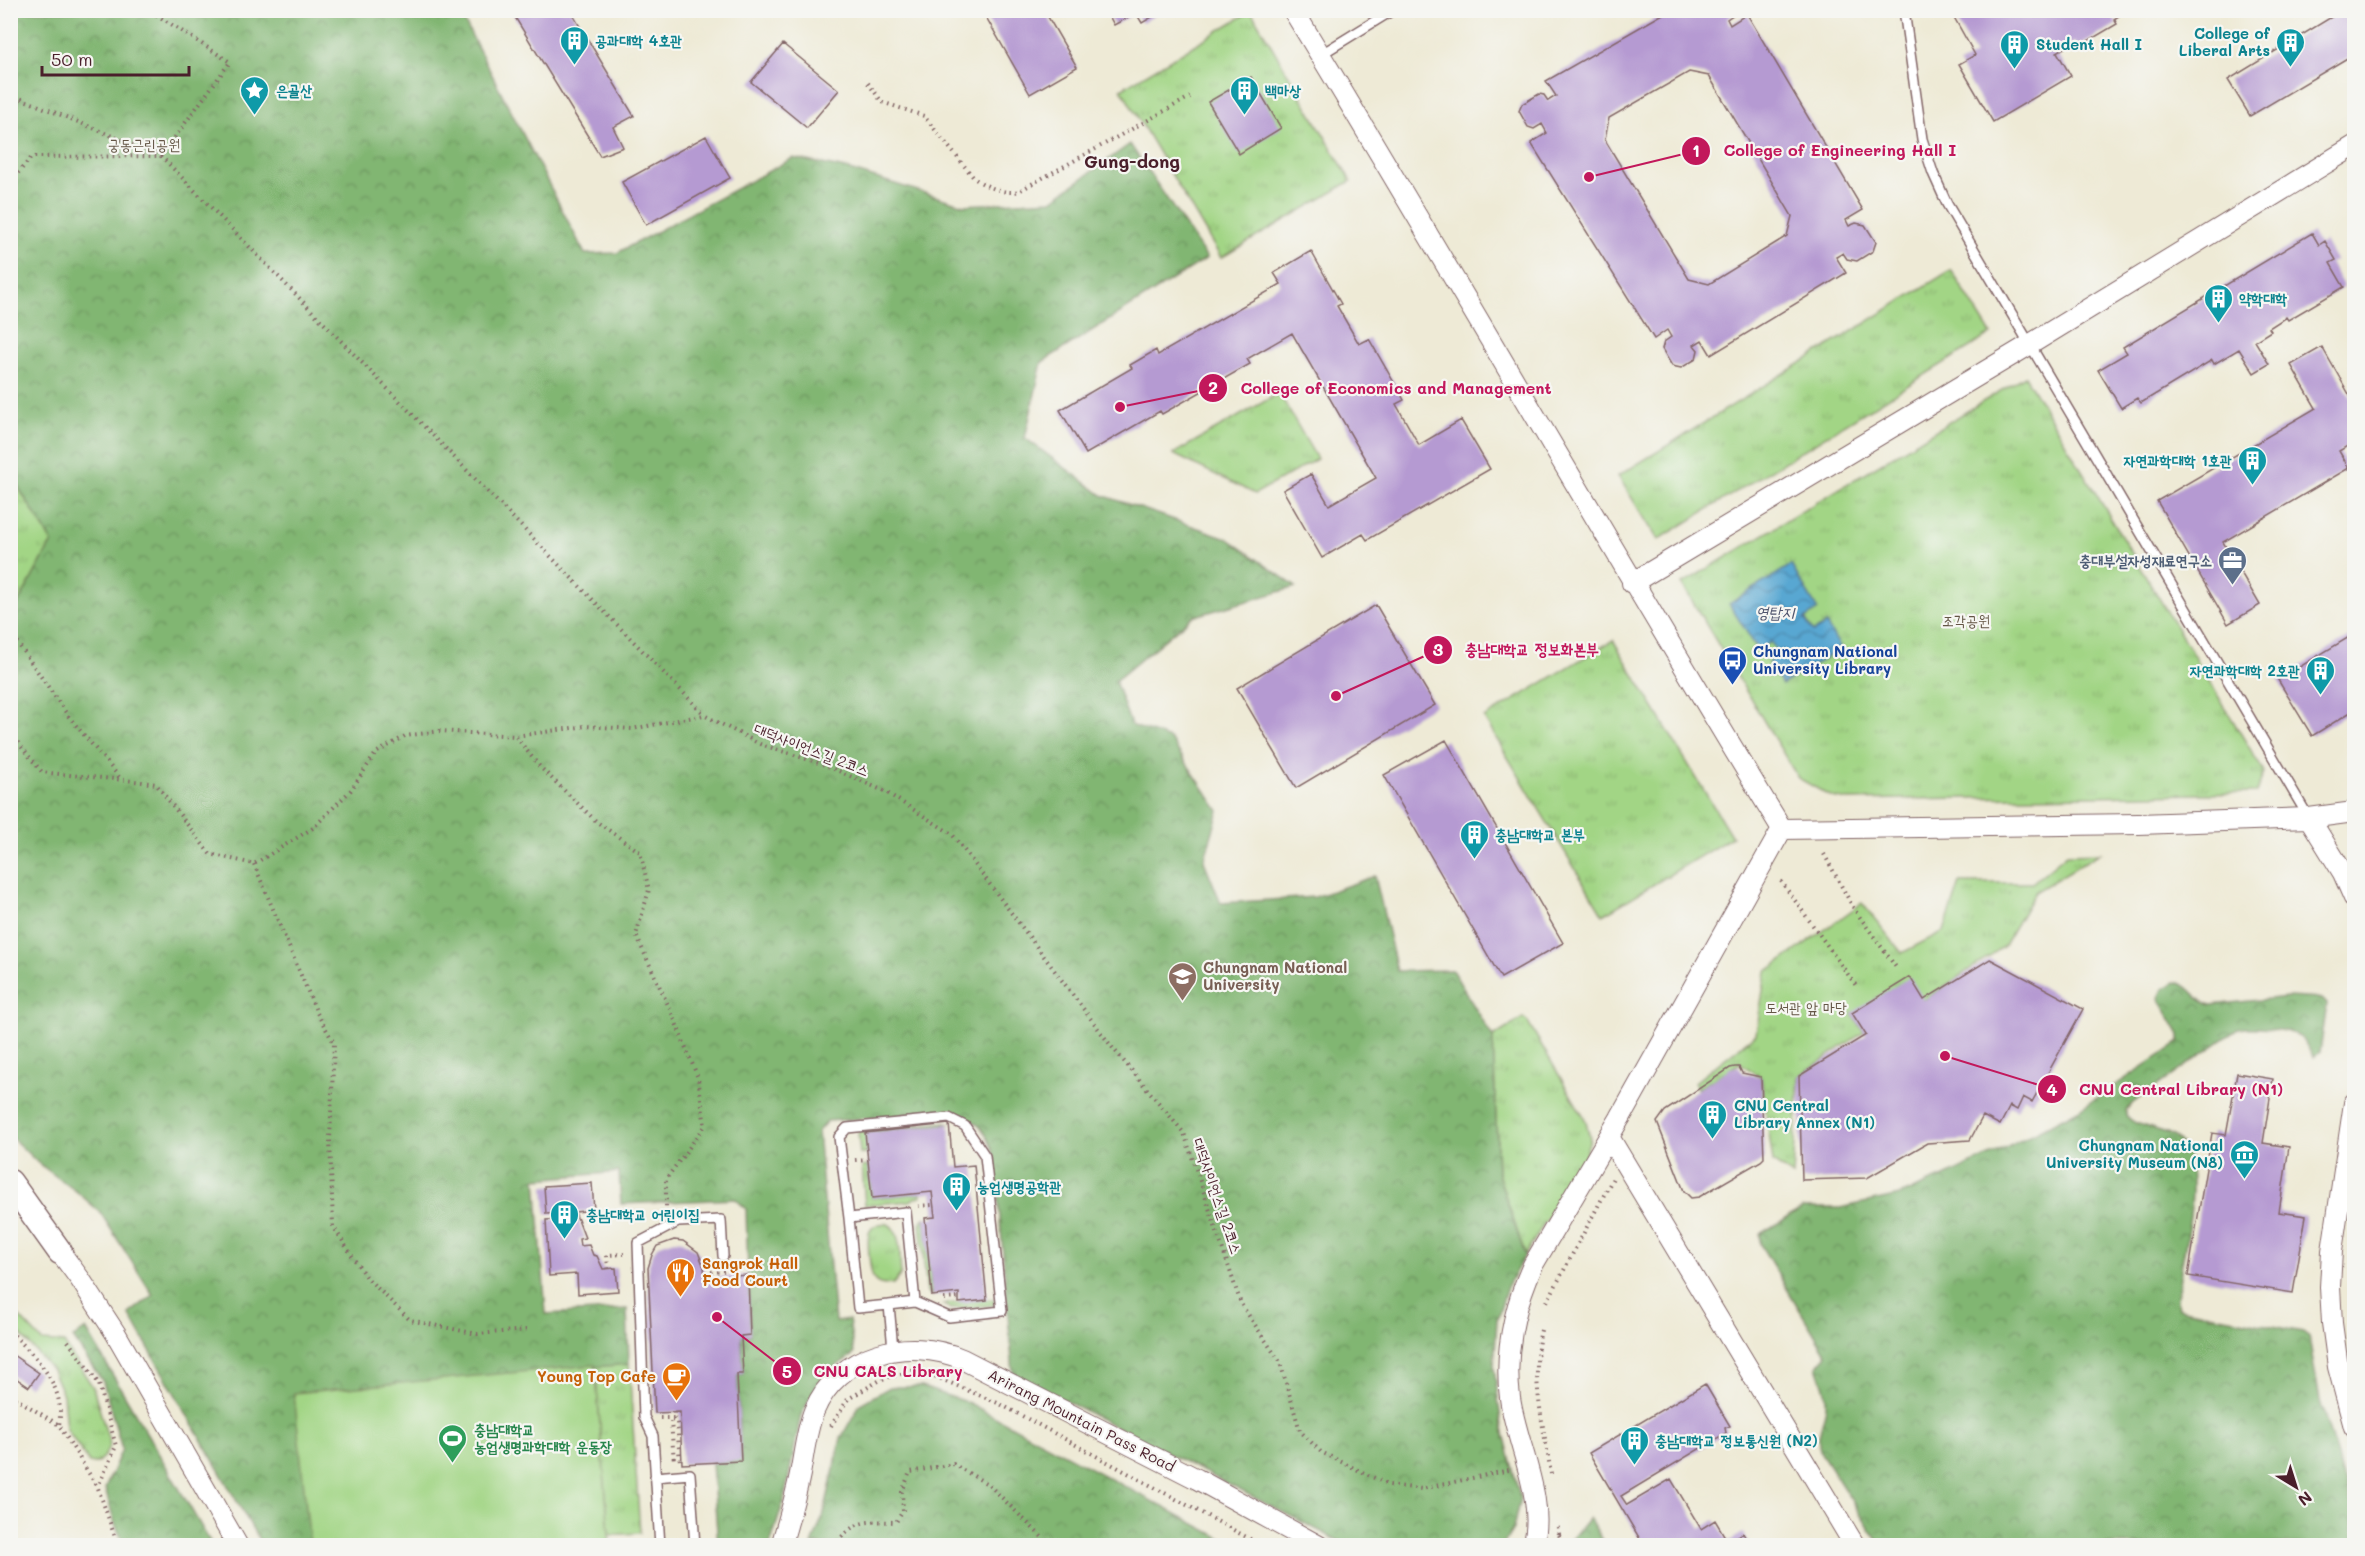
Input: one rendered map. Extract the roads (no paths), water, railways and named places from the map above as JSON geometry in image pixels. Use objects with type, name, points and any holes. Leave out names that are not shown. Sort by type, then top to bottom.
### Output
[{"type":"street","points":[[1293,10],[1632,583],[1782,829]]},
{"type":"street","points":[[1632,583],[2355,146]]},
{"type":"street","points":[[1782,829],[2139,824],[2309,818],[2355,812]]},
{"type":"street","points":[[2309,818],[2340,867],[2355,898]]},
{"type":"street","points":[[1533,1545],[1536,1533],[1535,1502],[1510,1400],[1508,1363],[1512,1327],[1523,1287],[1548,1238],[1609,1137],[1782,829]]},
{"type":"street","points":[[2355,1103],[2332,1251],[2330,1287],[2338,1367],[2355,1427]]},
{"type":"street","points":[[1609,1137],[1855,1545]]},
{"type":"street","points":[[10,1182],[80,1279],[116,1334],[238,1545]]},
{"type":"street","name":"Arirang Mountain Pass Road","points":[[781,1545],[793,1505],[810,1425],[823,1395],[831,1383],[854,1365],[893,1349],[936,1351],[962,1359],[1197,1479],[1319,1545]]},
{"type":"lane","points":[[1320,55],[1394,10]]},
{"type":"lane","points":[[1904,10],[1920,128],[1927,156],[1947,204],[2309,818]]},
{"type":"lane","points":[[949,1118],[965,1126],[984,1156],[1002,1311],[949,1317],[915,1302],[858,1308],[849,1218],[839,1137],[847,1128],[949,1118]]},
{"type":"lane","points":[[849,1218],[906,1212],[915,1302]]},
{"type":"lane","points":[[660,1545],[652,1436],[644,1417],[638,1243],[678,1222],[721,1220],[723,1261]]},
{"type":"lane","points":[[888,1305],[893,1349]]},
{"type":"lane","points":[[655,1476],[690,1474],[695,1545]]},
{"type":"water","name":"영탑지","points":[[1791,565],[1818,610],[1805,619],[1813,632],[1826,624],[1841,648],[1782,685],[1768,662],[1779,655],[1771,642],[1758,650],[1729,604]]},
{"type":"place","name":"공과대학 4호관","points":[[574,66]]},
{"type":"place","name":"College of Liberal Arts","points":[[2291,68]]},
{"type":"place","name":"Student Hall I","points":[[2015,70]]},
{"type":"place","name":"은골산","points":[[255,116]]},
{"type":"place","name":"백마상","points":[[1244,116]]},
{"type":"place","name":"College of Engineering Hall I","points":[[1589,177]]},
{"type":"place","name":"약학대학","points":[[2218,324]]},
{"type":"place","name":"College of Economics and Management","points":[[1120,407]]},
{"type":"place","name":"자연과학대학 1호관","points":[[2253,486]]},
{"type":"place","name":"충대부설자성재료연구소","points":[[2233,586]]},
{"type":"place","name":"Chungnam National University Library","points":[[1732,686]]},
{"type":"place","name":"충남대학교 정보화본부","points":[[1336,696]]},
{"type":"place","name":"자연과학대학 2호관","points":[[2321,696]]},
{"type":"place","name":"충남대학교 본부","points":[[1474,860]]},
{"type":"place","name":"Chungnam National University","points":[[1182,1002]]},
{"type":"place","name":"CNU Central Library (N1)","points":[[1945,1056]]},
{"type":"place","name":"CNU Central Library Annex (N1)","points":[[1713,1140]]},
{"type":"place","name":"Chungnam National University Museum (N8)","points":[[2244,1180]]},
{"type":"place","name":"농업생명공학관","points":[[956,1212]]},
{"type":"place","name":"충남대학교 어린이집","points":[[565,1240]]},
{"type":"place","name":"Sangrok Hall Food Court","points":[[681,1298]]},
{"type":"place","name":"CNU CALS Library","points":[[717,1317]]},
{"type":"place","name":"Young Top Cafe","points":[[677,1402]]},
{"type":"place","name":"충남대학교 농업생명과학대학 운동장","points":[[453,1464]]},
{"type":"place","name":"충남대학교 정보통신원 (N2)","points":[[1634,1466]]},
{"type":"district","name":"Gung-dong","points":[[1132,161]]},
{"type":"park label","name":"궁동근린공원","points":[[144,144]]},
{"type":"park label","name":"조각공원","points":[[1966,620]]},
{"type":"park label","name":"도서관 앞 마당","points":[[1806,1007]]}]
